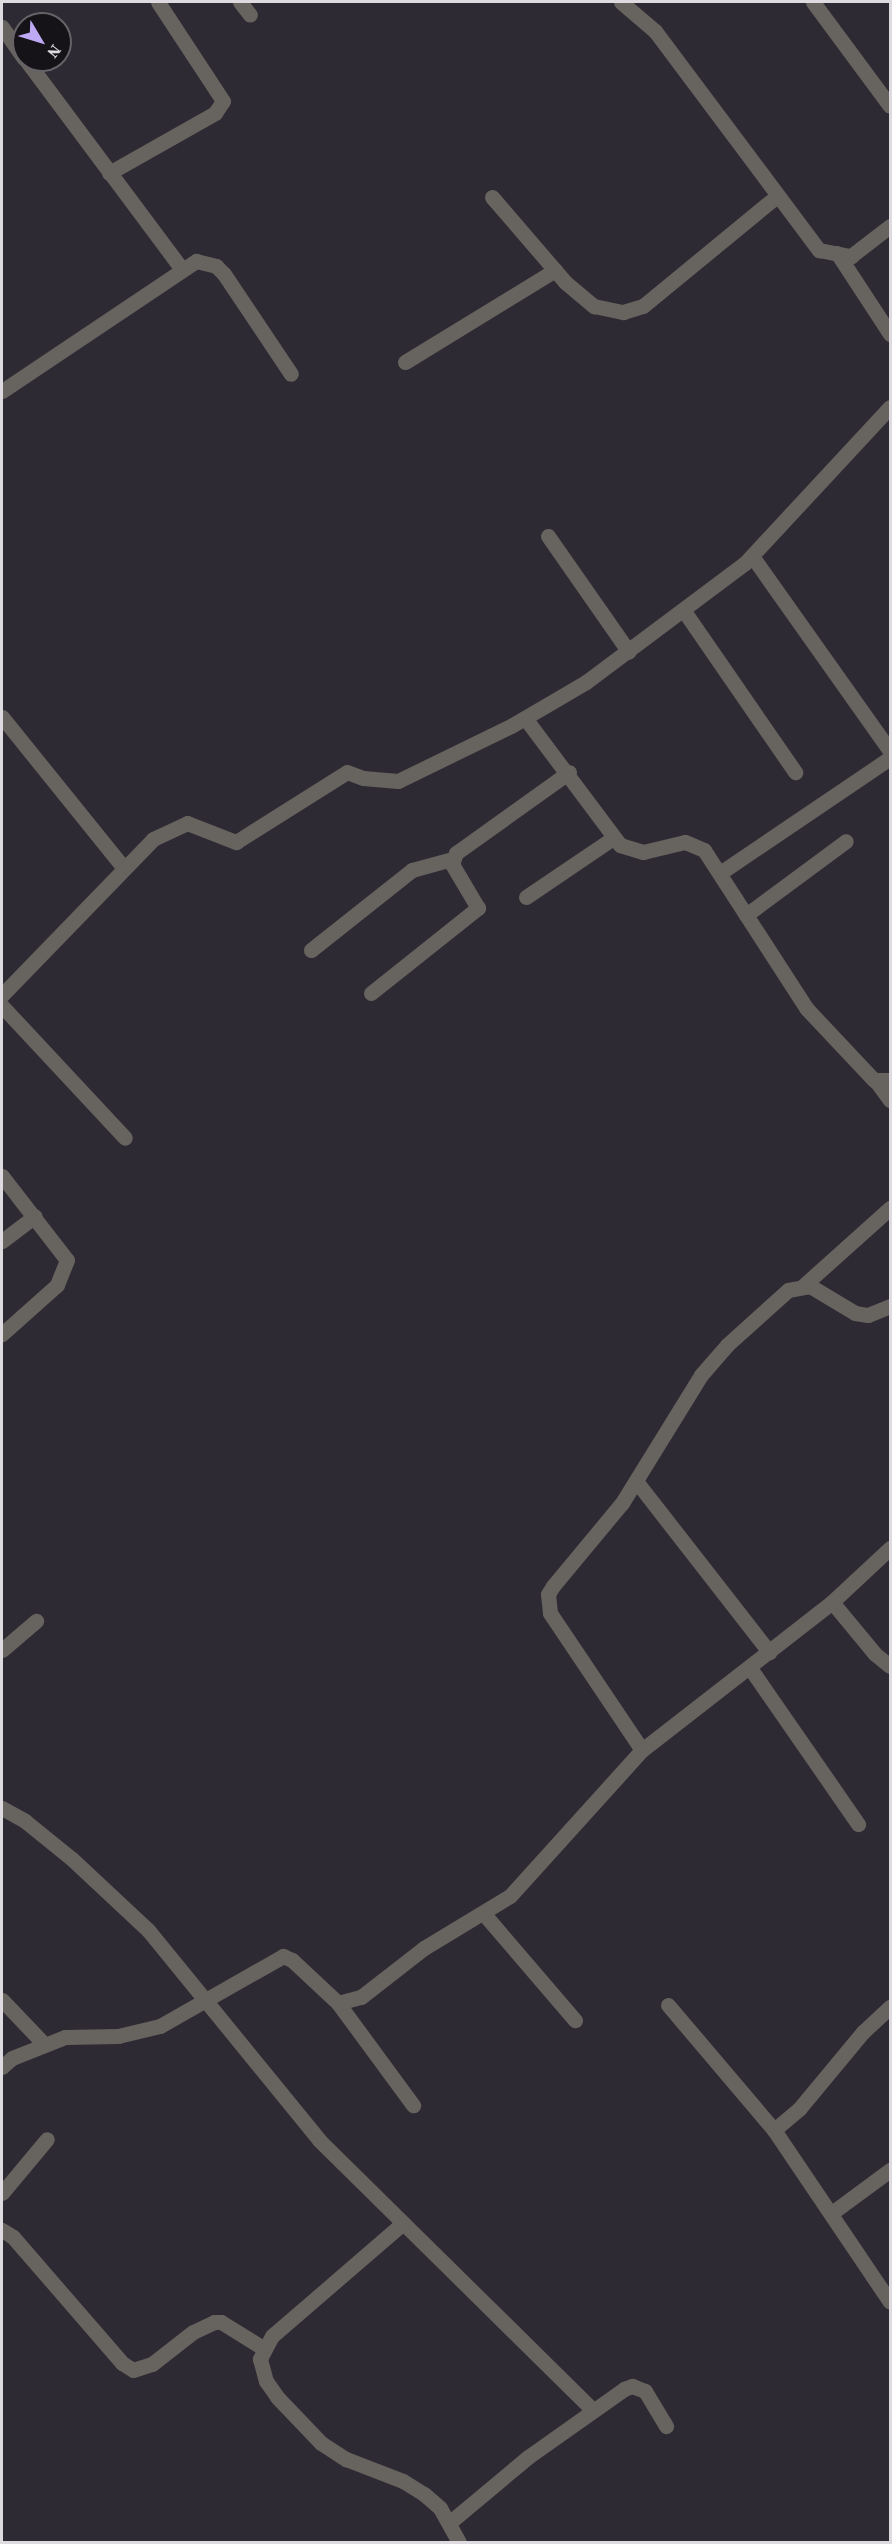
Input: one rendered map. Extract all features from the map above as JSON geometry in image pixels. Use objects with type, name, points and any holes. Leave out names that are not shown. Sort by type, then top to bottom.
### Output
[{"type":"street","points":[[109,173],[215,113],[223,101],[217,86],[158,2]]},
{"type":"street","points":[[240,2],[250,15]]},
{"type":"street","points":[[813,2],[891,106]]},
{"type":"street","points":[[628,4],[655,32],[819,250],[851,256],[891,226]]},
{"type":"street","points":[[2,27],[12,41]]},
{"type":"street","points":[[35,72],[181,268]]},
{"type":"street","points":[[492,197],[555,270],[594,306],[608,311],[623,312],[643,306],[777,196]]},
{"type":"street","points":[[837,254],[891,334]]},
{"type":"street","points":[[2,391],[181,268],[196,261],[216,266],[291,374]]},
{"type":"street","points":[[405,362],[555,270]]},
{"type":"street","points":[[2,995],[153,839],[187,824],[236,842],[347,772],[363,778],[398,781],[525,718],[628,652],[684,611],[752,556],[891,407]]},
{"type":"street","points":[[548,536],[628,652]]},
{"type":"street","points":[[752,556],[891,751]]},
{"type":"street","points":[[684,611],[795,771]]},
{"type":"street","points":[[2,717],[124,868]]},
{"type":"street","points":[[525,718],[569,772],[613,838],[631,850],[643,852],[694,843],[720,873],[807,1009],[883,1081],[891,1100]]},
{"type":"street","points":[[720,873],[891,758]]},
{"type":"street","points":[[312,950],[412,870],[452,859],[569,772]]},
{"type":"street","points":[[526,897],[613,838]]},
{"type":"street","points":[[746,915],[846,841]]},
{"type":"street","points":[[370,993],[478,908],[452,864],[452,859]]},
{"type":"street","points":[[2,1006],[125,1138]]},
{"type":"street","points":[[2,1176],[63,1252],[67,1267],[57,1285],[2,1334]]},
{"type":"street","points":[[642,1750],[550,1613],[548,1603],[553,1586],[636,1481],[701,1376],[788,1290],[804,1286],[891,1208]]},
{"type":"street","points":[[2,1241],[35,1216]]},
{"type":"street","points":[[804,1286],[820,1290],[855,1313],[868,1314],[890,1307]]},
{"type":"street","points":[[636,1481],[769,1652]]},
{"type":"street","points":[[338,2003],[361,1997],[424,1948],[484,1914],[510,1896],[642,1750],[750,1668],[831,1602],[891,1548]]},
{"type":"street","points":[[831,1602],[875,1654],[891,1666]]},
{"type":"street","points":[[2,1650],[36,1621]]},
{"type":"street","points":[[750,1668],[858,1824]]},
{"type":"street","points":[[2,1808],[45,1836],[163,1945],[320,2140],[593,2410]]},
{"type":"street","points":[[484,1914],[575,2020]]},
{"type":"street","points":[[2,2067],[12,2058],[65,2037],[118,2036],[160,2026],[283,1956],[292,1960],[338,2003],[413,2105]]},
{"type":"street","points":[[2,2000],[45,2045]]},
{"type":"street","points":[[668,2005],[774,2130],[833,2212],[891,2302]]},
{"type":"street","points":[[774,2130],[799,2109],[863,2032],[891,2007]]},
{"type":"street","points":[[2,2193],[47,2139]]},
{"type":"street","points":[[833,2212],[891,2170]]},
{"type":"street","points":[[403,2223],[263,2348],[260,2359],[266,2381],[321,2443],[346,2459],[403,2481],[424,2494],[449,2523],[459,2542]]},
{"type":"street","points":[[2,2230],[13,2237],[122,2363],[133,2370],[152,2364],[194,2332],[214,2322],[221,2322],[263,2348]]},
{"type":"street","points":[[449,2523],[528,2457],[624,2389],[638,2387],[666,2426]]}]
